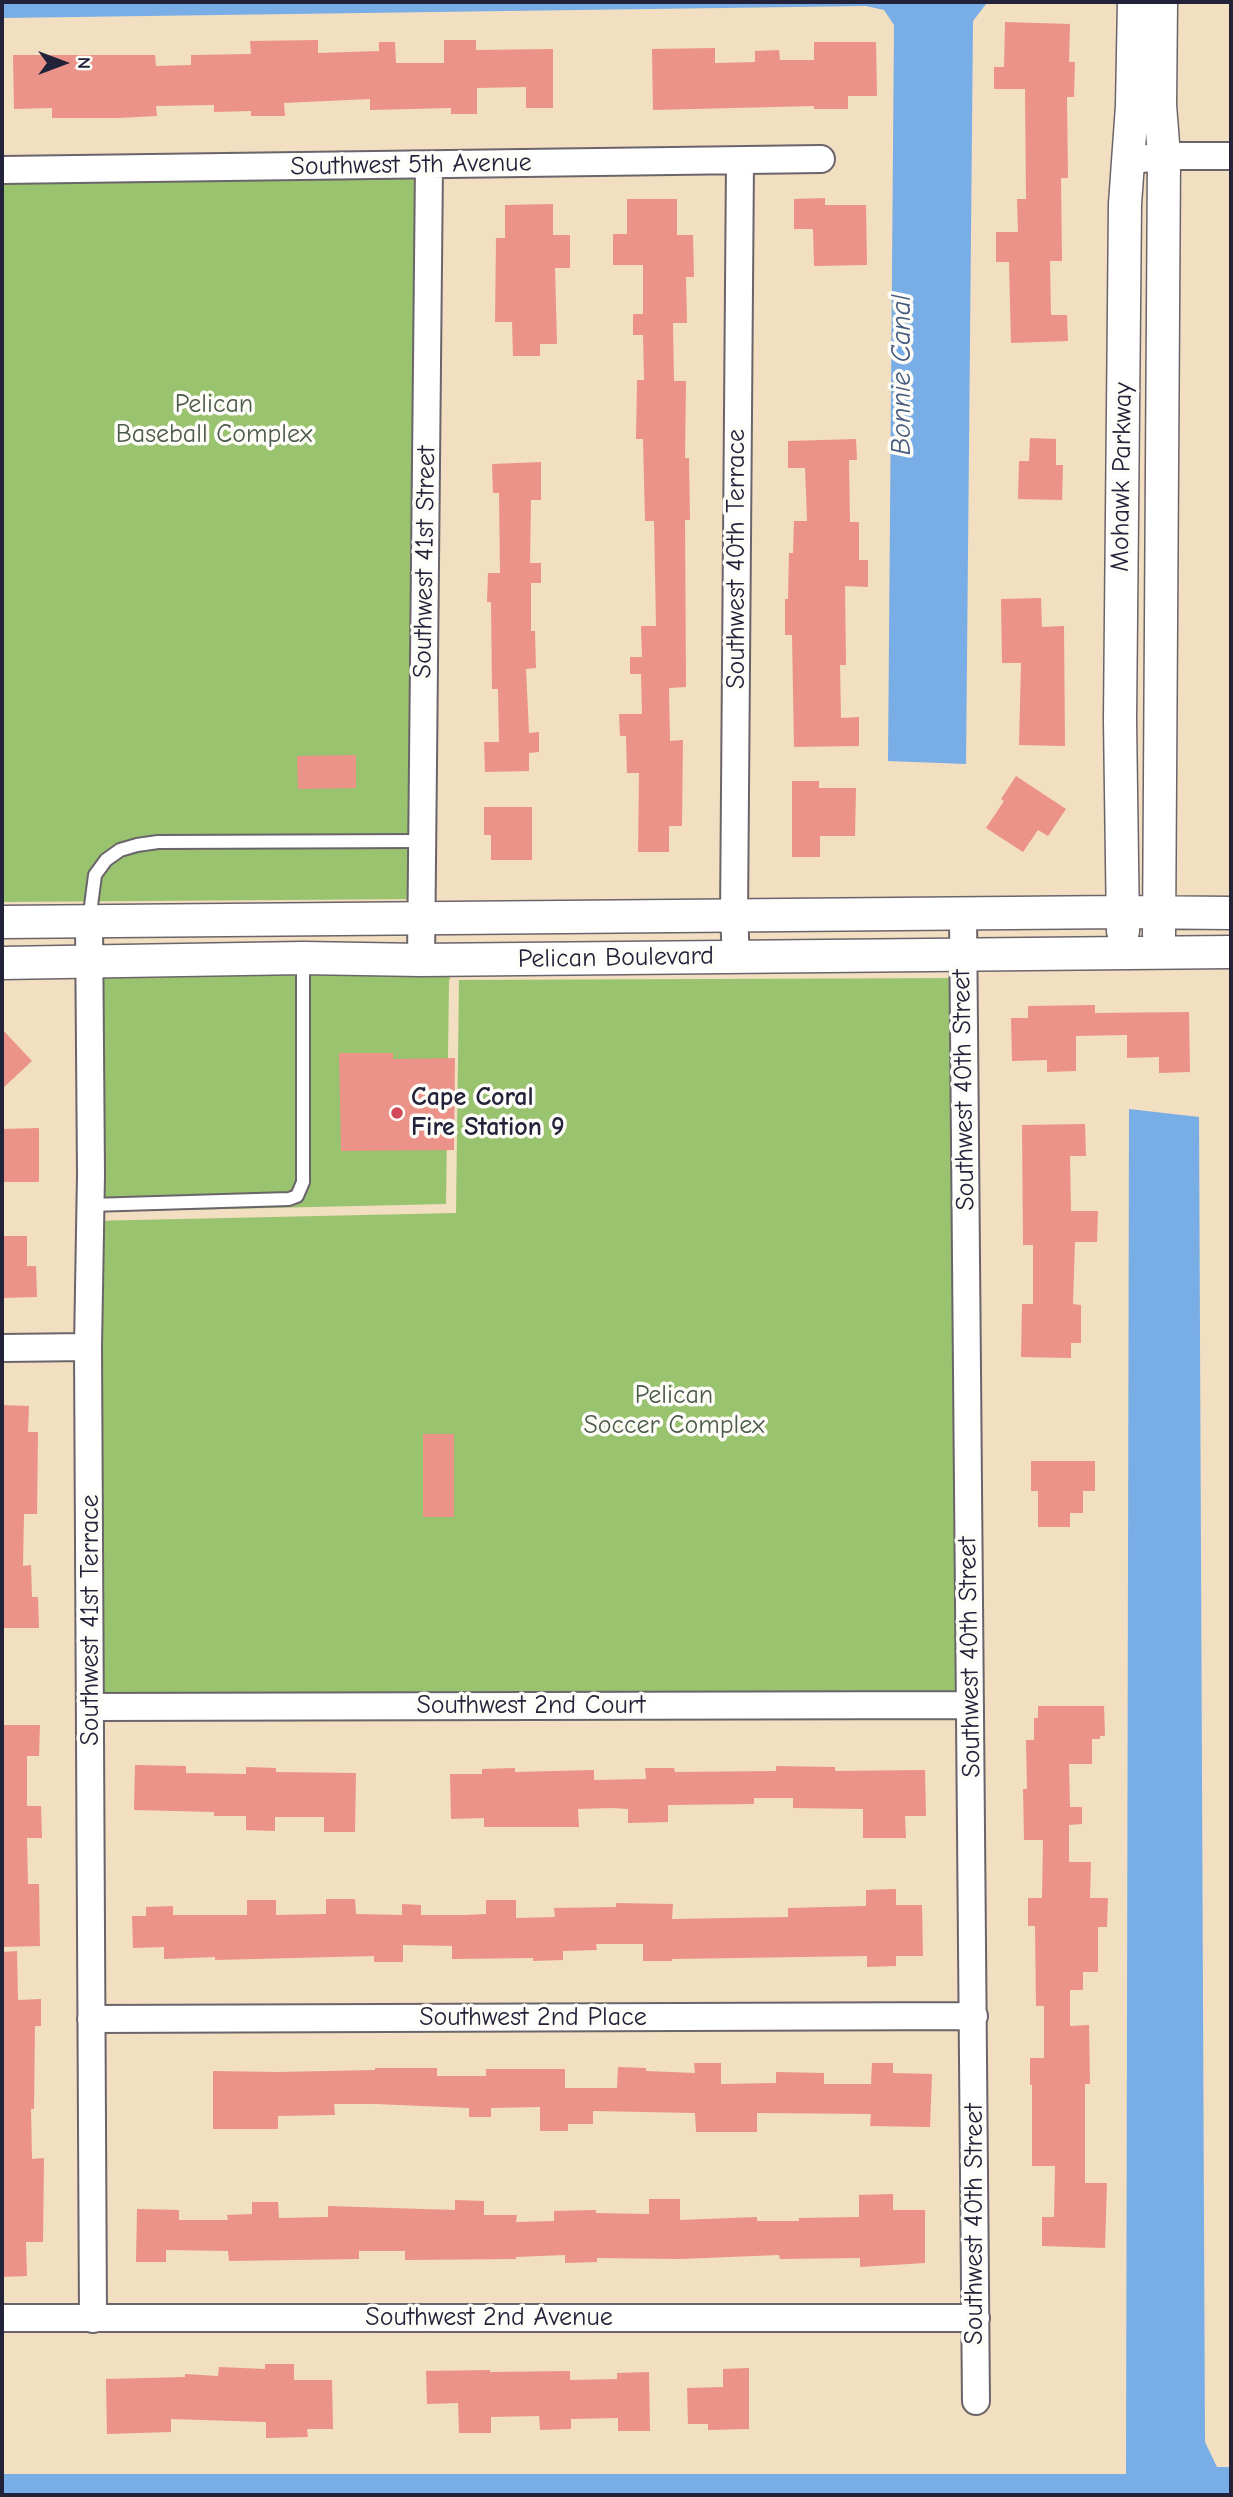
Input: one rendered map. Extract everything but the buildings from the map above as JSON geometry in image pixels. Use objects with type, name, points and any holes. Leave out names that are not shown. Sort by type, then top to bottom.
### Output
[{"type":"street","name":"Mohawk Parkway","points":[[1135,2],[1146,106],[1164,156],[1160,953]]},
{"type":"street","name":"Mohawk Parkway","points":[[1123,953],[1120,706],[1127,161],[1146,106],[1161,2]]},
{"type":"street","points":[[1127,161],[1164,156],[1231,156]]},
{"type":"street","name":"Southwest 5th Avenue","points":[[2,170],[821,159]]},
{"type":"street","name":"Southwest 40th Terrace","points":[[736,957],[734,916],[740,161]]},
{"type":"street","name":"Southwest 41st Street","points":[[421,960],[429,165]]},
{"type":"street","name":"Pelican Boulevard","points":[[2,922],[1231,913]]},
{"type":"street","name":"Southwest 40th Street","points":[[963,914],[976,2401]]},
{"type":"street","name":"Southwest 41st Terrace","points":[[89,922],[88,1347],[93,2319]]},
{"type":"street","name":"Pelican Boulevard","points":[[2,963],[303,958],[421,960],[1231,952]]},
{"type":"street","points":[[2,1348],[88,1347]]},
{"type":"street","name":"Southwest 2nd Court","points":[[91,1707],[970,1705]]},
{"type":"street","name":"Southwest 2nd Place","points":[[91,2019],[974,2016]]},
{"type":"street","name":"Southwest 2nd Avenue","points":[[2,2318],[976,2318]]},
{"type":"lane","points":[[89,922],[95,876],[106,860],[120,850],[137,845],[158,842],[421,841]]},
{"type":"lane","points":[[90,1205],[289,1199],[297,1196],[303,1182],[303,958]]},
{"type":"green space","name":"Pelican Baseball Complex","points":[[429,165],[421,899],[2,902],[2,170]]},
{"type":"green space","points":[[303,969],[451,975],[446,1204],[91,1212],[90,973]]},
{"type":"green space","name":"Pelican Soccer Complex","points":[[964,978],[970,1705],[91,1707],[90,1221],[456,1213],[459,980]]},
{"type":"water","name":"Bonnie Canal","points":[[2,2],[998,2],[986,4],[973,21],[966,764],[888,761],[894,25],[884,10],[866,6],[2,18]]},
{"type":"water","points":[[1129,1109],[1199,1117],[1205,2442],[1217,2467],[1231,2467],[1231,2495],[2,2495],[2,2474],[1126,2474]]},
{"type":"place","name":"Cape Coral Fire Station 9","points":[[397,1113]]}]
